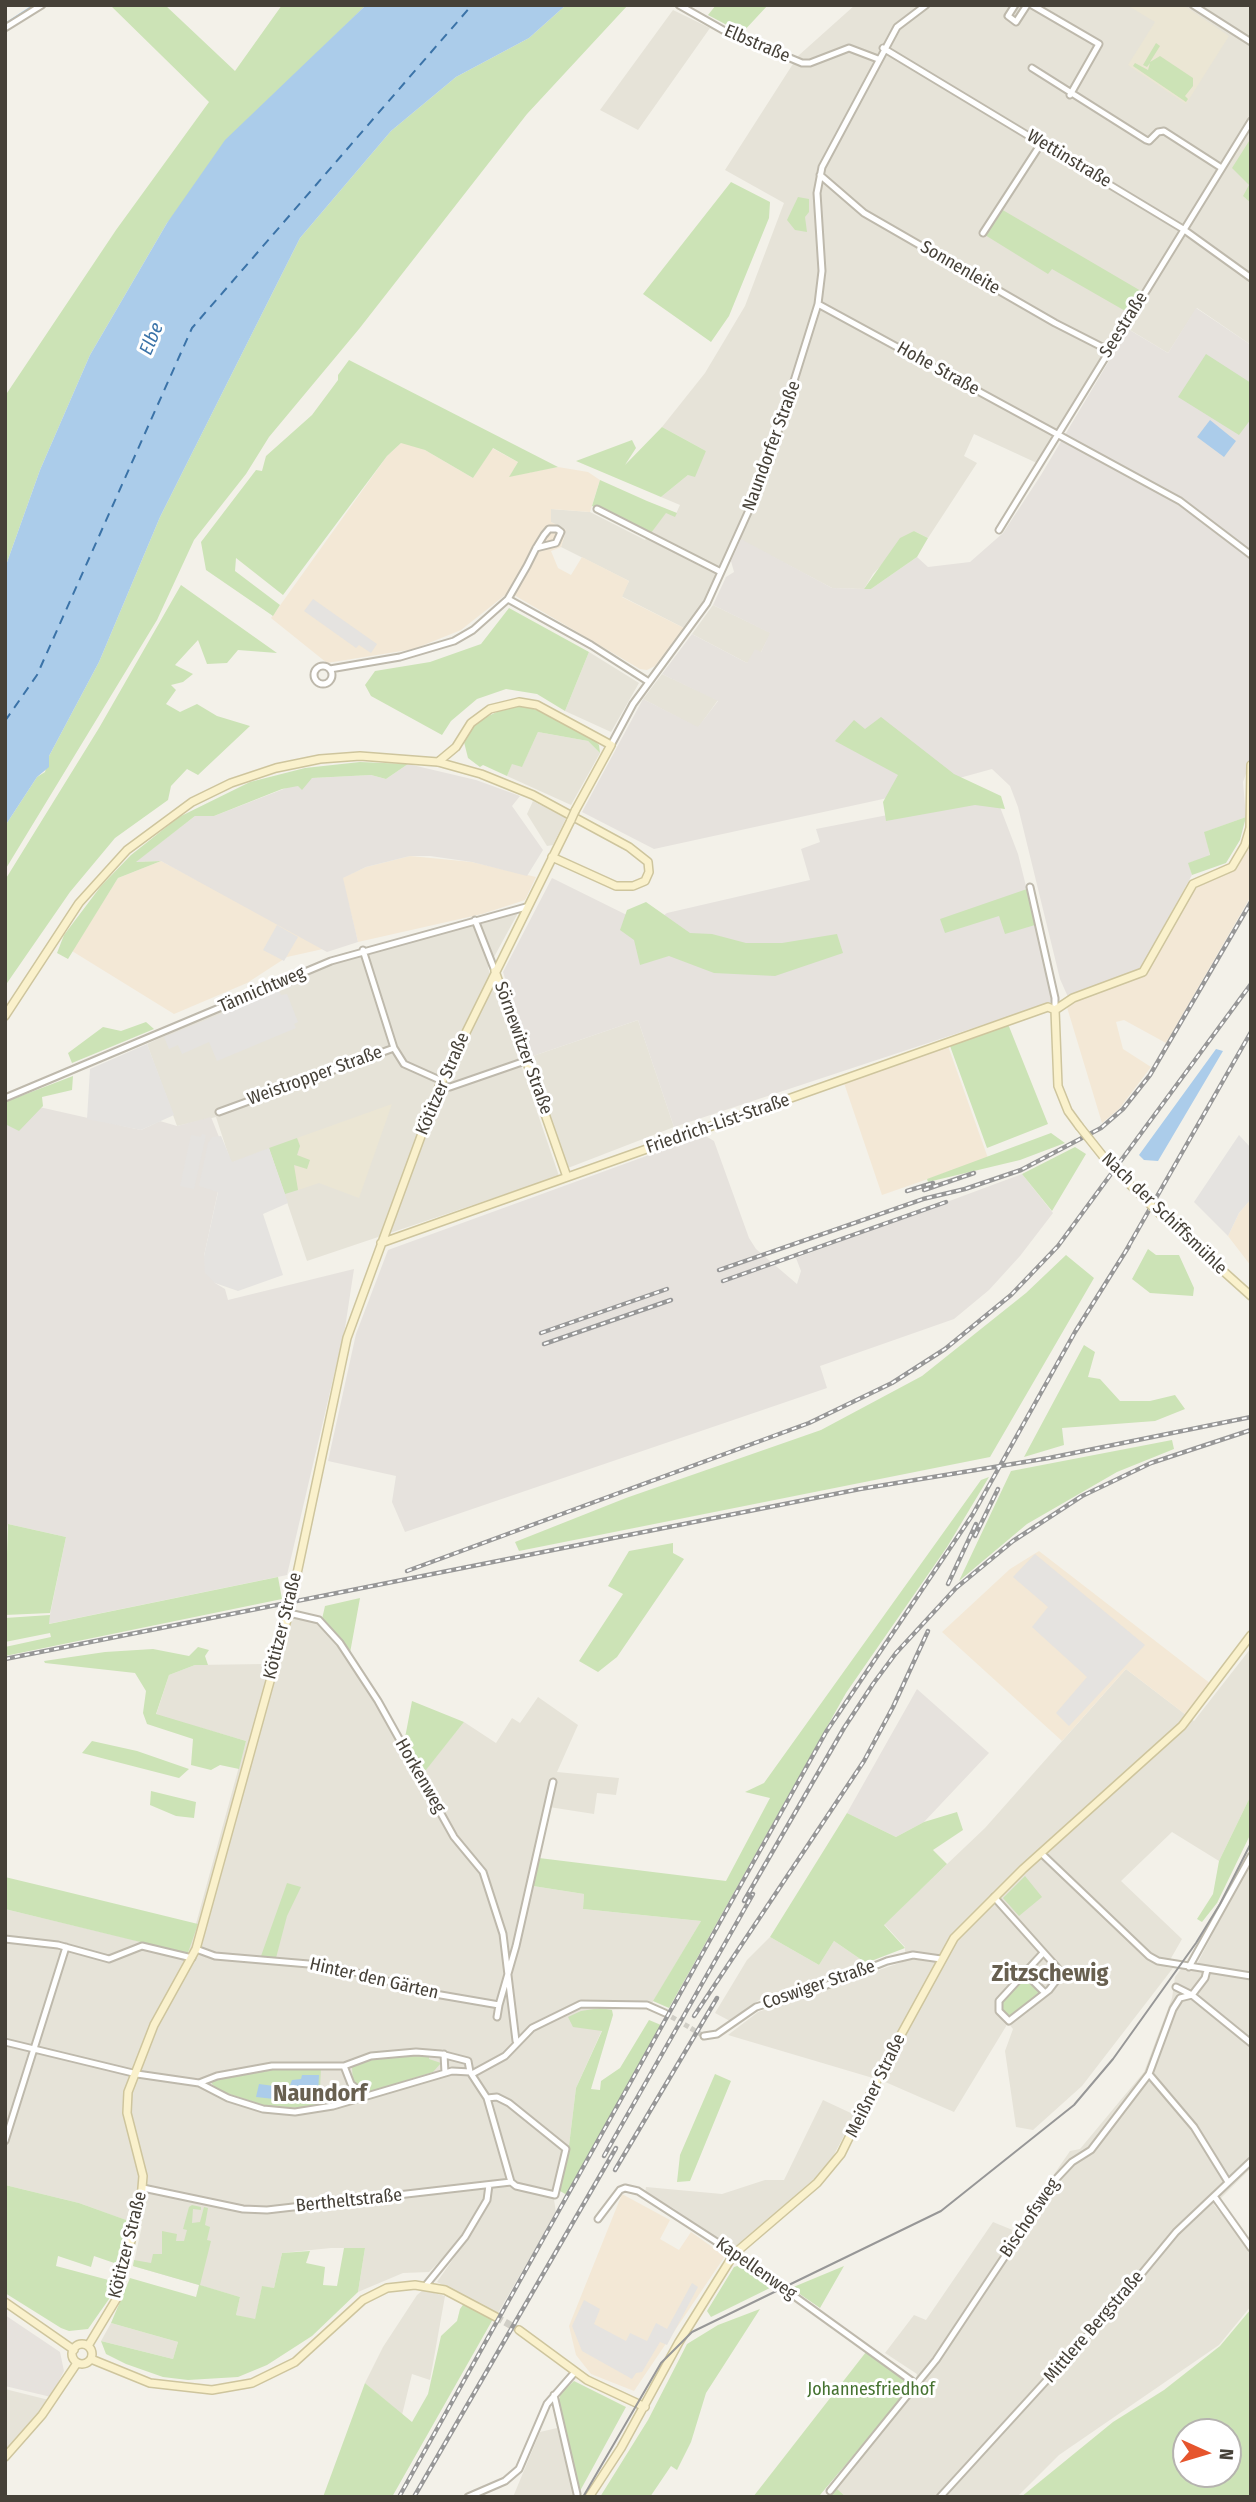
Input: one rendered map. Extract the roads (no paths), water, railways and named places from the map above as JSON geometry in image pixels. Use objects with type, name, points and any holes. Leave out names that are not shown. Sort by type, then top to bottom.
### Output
[{"type":"street","points":[[5,29],[42,5]]},
{"type":"street","name":"Elbstraße","points":[[678,5],[723,30],[802,62],[810,63],[849,48],[858,48],[878,59]]},
{"type":"street","name":"Naundorfer Straße","points":[[526,907],[611,744],[649,682],[696,619],[721,572],[764,477],[818,304],[822,271],[817,214],[820,175],[883,48],[897,27],[926,5]]},
{"type":"street","points":[[1015,5],[1008,16],[1016,22],[1029,5],[1099,44],[1070,95]]},
{"type":"street","points":[[1193,5],[1251,42]]},
{"type":"street","name":"Wettinstraße","points":[[883,48],[1183,229],[1251,278]]},
{"type":"street","points":[[1031,68],[1070,95],[1146,140],[1150,141],[1158,132],[1164,131],[1220,167]]},
{"type":"street","name":"Seestraße","points":[[999,530],[1220,167],[1251,121]]},
{"type":"street","points":[[983,233],[1042,142]]},
{"type":"street","name":"Sonnenleite","points":[[820,175],[864,213],[1055,323],[1108,349]]},
{"type":"street","name":"Hohe Straße","points":[[818,304],[1194,510],[1251,555]]},
{"type":"street","points":[[597,509],[721,572]]},
{"type":"street","points":[[330,669],[400,657],[454,641],[485,621],[508,599],[537,548],[549,529],[561,532],[556,543],[537,548]]},
{"type":"street","points":[[508,599],[591,645],[649,682]]},
{"type":"street","points":[[438,762],[456,747],[464,732],[479,716],[502,704],[519,702],[554,712],[611,744]]},
{"type":"street","points":[[5,1016],[54,937],[105,871],[153,828],[192,802],[242,779],[320,759],[360,756],[438,762],[496,779],[533,795],[642,857],[648,862],[649,872],[645,881],[632,886],[616,886],[552,857]]},
{"type":"street","name":"Friedrich-List-Straße","points":[[382,1243],[1048,1007],[1055,1010],[1073,998],[1143,972],[1193,884],[1232,867],[1245,845],[1250,828],[1250,765]]},
{"type":"street","name":"Nach der Schiffsmühle","points":[[1030,887],[1055,998],[1058,1086],[1068,1111],[1110,1165],[1251,1296]]},
{"type":"street","name":"Tännichtweg","points":[[5,1098],[363,950],[526,907]]},
{"type":"street","name":"Kötitzer Straße","points":[[88,2346],[117,2298],[143,2189],[141,2158],[127,2113],[128,2092],[157,2018],[195,1949],[289,1613],[347,1338],[440,1084],[526,907]]},
{"type":"street","name":"Sörnewitzer Straße","points":[[475,920],[528,1060],[567,1177]]},
{"type":"street","points":[[363,950],[394,1048]]},
{"type":"street","name":"Weistropper Straße","points":[[219,1112],[394,1048],[404,1064],[440,1084]]},
{"type":"street","points":[[440,1084],[450,1087],[528,1060]]},
{"type":"street","name":"Horkenweg","points":[[289,1613],[319,1620],[332,1632],[378,1702],[454,1837],[483,1872],[496,1908],[509,1970]]},
{"type":"street","name":"Meißner Straße","points":[[589,2497],[645,2407],[679,2342],[734,2254],[817,2183],[841,2154],[941,1959],[965,1925],[1172,1736],[1200,1706],[1250,1637]]},
{"type":"street","points":[[497,2017],[553,1782]]},
{"type":"street","points":[[1041,1853],[1149,1956],[1158,1961],[1251,1976]]},
{"type":"street","points":[[1189,1967],[1251,1856]]},
{"type":"street","points":[[994,1896],[1044,1953],[1058,1965],[1062,1973],[1045,1993],[1013,2021],[1004,2017],[997,2008],[999,2001],[1044,1953]]},
{"type":"street","points":[[5,1939],[66,1947],[110,1959],[142,1946],[192,1958]]},
{"type":"street","points":[[5,2141],[66,1947]]},
{"type":"street","name":"Hinter den Gärten","points":[[195,1949],[215,1956],[332,1966],[435,1994],[499,2005]]},
{"type":"street","name":"Coswiger Straße","points":[[704,2036],[717,2034],[756,2007],[827,1985],[887,1961],[913,1955],[941,1959]]},
{"type":"street","points":[[509,1970],[516,2041]]},
{"type":"street","name":"Bischofsweg","points":[[830,2491],[949,2342],[1057,2178],[1072,2162],[1091,2150],[1149,2074],[1152,2058],[1173,2009],[1184,1995],[1192,1995],[1207,1970]]},
{"type":"street","points":[[1026,1974],[1045,1993]]},
{"type":"street","points":[[1176,1987],[1192,1995],[1251,2043]]},
{"type":"street","points":[[5,2042],[137,2074],[199,2083],[228,2098],[263,2109],[295,2112],[347,2102],[445,2073],[471,2073],[505,2056],[516,2041],[532,2028],[581,2004],[646,2005],[665,2013]]},
{"type":"street","points":[[199,2083],[217,2076],[272,2066],[344,2066],[371,2056],[416,2052],[444,2054],[468,2061],[471,2073],[487,2098],[511,2182]]},
{"type":"street","points":[[444,2054],[445,2073]]},
{"type":"street","points":[[344,2066],[351,2084],[366,2096]]},
{"type":"street","points":[[1149,2074],[1194,2127],[1228,2182]]},
{"type":"street","points":[[347,2102],[351,2084]]},
{"type":"street","name":"Bertheltstraße","points":[[143,2189],[243,2209],[267,2210],[511,2182],[516,2186],[555,2195],[566,2149],[509,2103],[497,2097],[487,2098]]},
{"type":"street","name":"Mittlere Bergstraße","points":[[940,2497],[1119,2301],[1176,2232],[1251,2161]]},
{"type":"street","points":[[426,2285],[465,2237],[487,2200],[489,2185]]},
{"type":"street","name":"Kapellenweg","points":[[598,2219],[620,2190],[625,2188],[638,2191],[734,2254],[916,2384]]},
{"type":"street","points":[[1214,2196],[1251,2248]]},
{"type":"street","points":[[91,2359],[120,2373],[165,2387],[198,2390],[239,2386],[275,2374],[295,2362],[371,2295],[404,2285],[426,2285],[454,2294],[496,2316]]},
{"type":"street","points":[[5,2302],[74,2350]]},
{"type":"street","points":[[519,2330],[575,2372],[645,2407]]},
{"type":"street","points":[[79,2345],[88,2346],[92,2353],[91,2359],[86,2363],[78,2363],[74,2358],[74,2350],[79,2345]]},
{"type":"street","points":[[5,2456],[41,2415],[78,2363]]},
{"type":"street","points":[[468,2497],[505,2481],[519,2469],[554,2395],[575,2372]]},
{"type":"street","points":[[554,2395],[577,2494]]},
{"type":"water","name":"Elbe","points":[[366,5],[566,5],[529,38],[456,77],[391,131],[300,238],[160,517],[99,662],[49,756],[49,767],[37,777],[5,826],[5,568],[40,470],[90,355],[167,223],[225,140]]},
{"type":"water","points":[[1210,420],[1236,441],[1224,457],[1197,437]]},
{"type":"water","points":[[1216,1049],[1223,1051],[1158,1161],[1144,1160],[1139,1155]]},
{"type":"water","points":[[302,2075],[319,2075],[318,2094],[292,2101],[256,2097],[259,2084],[289,2088],[292,2080],[301,2079]]},
{"type":"waterway","points":[[5,24],[34,5]]},
{"type":"tunnel","points":[[665,2013],[704,2036]]},
{"type":"tunnel","points":[[496,2317],[519,2330]]},
{"type":"tram line","points":[[583,2497],[661,2363],[692,2332],[941,2211],[1074,2105],[1113,2059],[1196,1943],[1220,1904],[1251,1843]]},
{"type":"railway","points":[[719,1270],[923,1199],[965,1189],[1021,1170],[1101,1128],[1123,1109],[1150,1075],[1251,902]]},
{"type":"railway","points":[[407,1571],[809,1423],[892,1383],[945,1349],[1011,1295],[1058,1246],[1251,984]]},
{"type":"railway","points":[[1124,1254],[1251,1032]]},
{"type":"railway","points":[[924,1190],[974,1173]]},
{"type":"railway","points":[[907,1191],[933,1183]]},
{"type":"railway","points":[[723,1281],[946,1202]]},
{"type":"railway","points":[[399,2497],[826,1732],[973,1514],[1075,1332],[1129,1246]]},
{"type":"railway","points":[[541,1333],[667,1289]]},
{"type":"railway","points":[[544,1344],[671,1300]]},
{"type":"railway","points":[[5,1659],[860,1489],[1049,1458],[1251,1417]]},
{"type":"railway","points":[[744,1901],[844,1728],[873,1684],[896,1653],[956,1588],[1013,1541],[1082,1496],[1151,1463],[1251,1430]]},
{"type":"railway","points":[[975,1536],[998,1489]]},
{"type":"railway","points":[[948,1584],[976,1524]]},
{"type":"railway","points":[[694,2016],[864,1761],[893,1707],[928,1631]]},
{"type":"railway","points":[[604,2156],[753,1894]]},
{"type":"railway","points":[[615,2170],[717,1998]]},
{"type":"railway","points":[[414,2497],[616,2148]]},
{"type":"district","name":"Zitzschewig","points":[[1050,1974]]},
{"type":"district","name":"Naundorf","points":[[320,2094]]},
{"type":"park label","name":"Johannesfriedhof","points":[[871,2390]]}]
